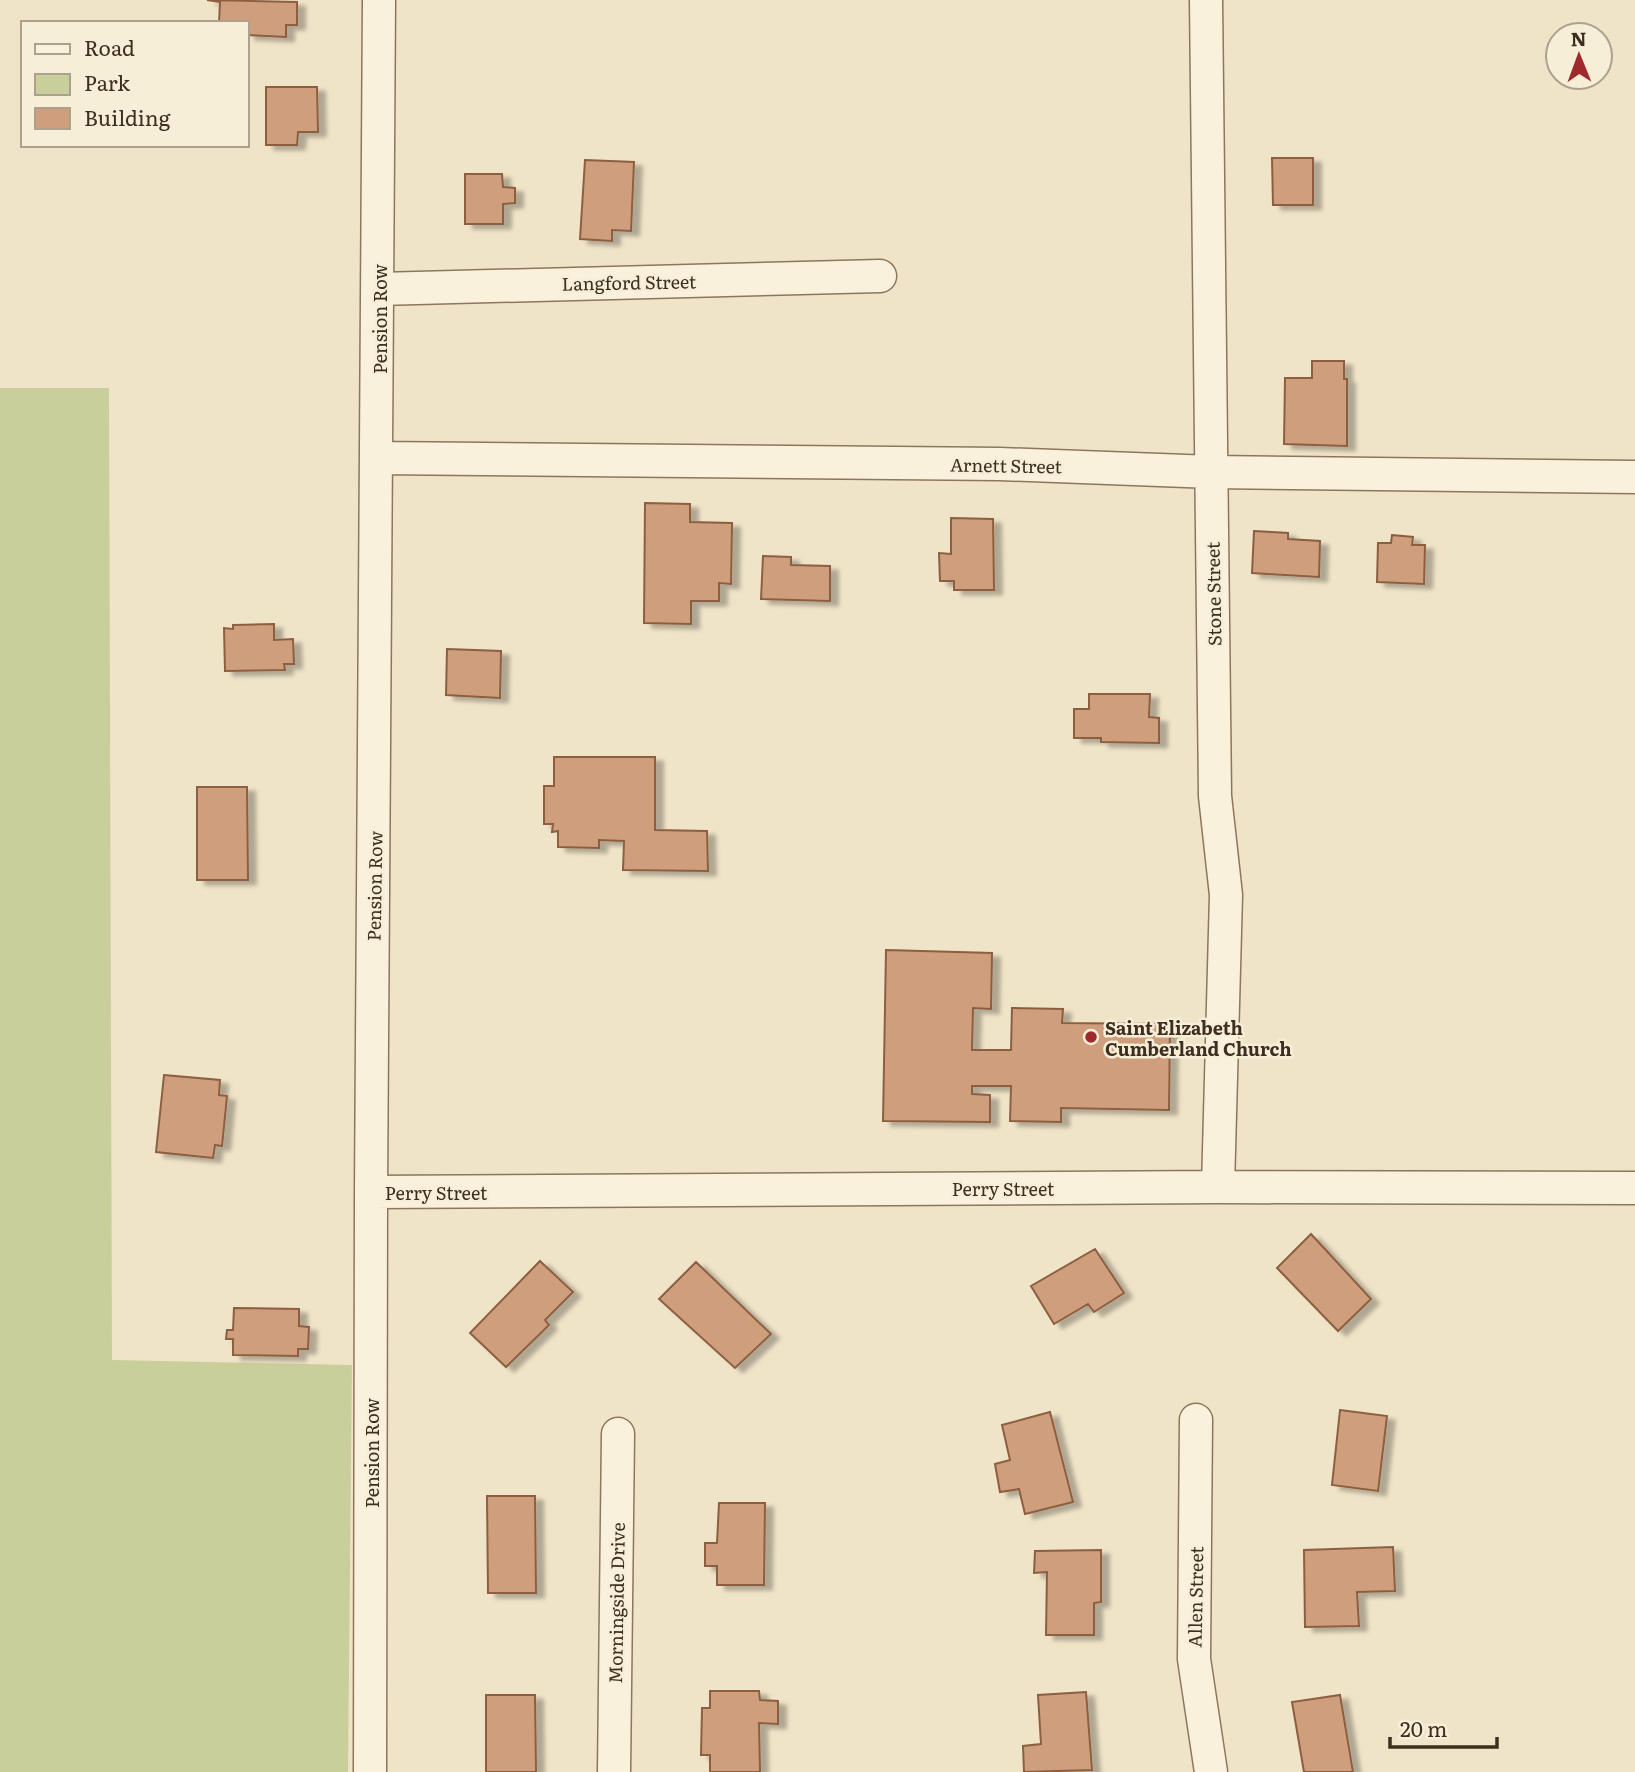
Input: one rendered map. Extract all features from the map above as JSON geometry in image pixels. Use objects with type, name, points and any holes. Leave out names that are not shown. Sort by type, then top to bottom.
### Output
[{"type":"street","name":"Pension Row","points":[[370,1772],[379,0]]},
{"type":"street","name":"Stone Street","points":[[1206,0],[1216,796],[1226,895],[1218,1187]]},
{"type":"street","name":"Langford Street","points":[[379,289],[880,276]]},
{"type":"street","name":"Arnett Street","points":[[378,458],[1000,464],[1212,472],[1635,477]]},
{"type":"street","name":"Perry Street","points":[[371,1192],[1218,1187],[1635,1188]]},
{"type":"street","name":"Allen Street","points":[[1196,1420],[1194,1659],[1211,1772]]},
{"type":"street","name":"Morningside Drive","points":[[614,1772],[618,1434]]},
{"type":"green space","points":[[0,388],[109,388],[112,1360],[352,1365],[348,1772],[0,1772]]},
{"type":"building","points":[[207,0],[297,2],[297,25],[286,25],[286,37],[248,35],[248,21],[219,21],[220,2]]},
{"type":"building","points":[[266,87],[317,87],[318,132],[298,132],[297,145],[266,145]]},
{"type":"building","points":[[1272,158],[1313,158],[1313,205],[1273,205]]},
{"type":"building","points":[[585,160],[634,162],[631,231],[612,230],[612,241],[580,239]]},
{"type":"building","points":[[465,174],[502,174],[503,187],[515,188],[515,203],[503,204],[503,224],[465,224]]},
{"type":"building","points":[[1312,361],[1344,361],[1344,379],[1347,379],[1347,446],[1284,444],[1285,378],[1312,378]]},
{"type":"building","points":[[645,503],[690,504],[690,522],[732,523],[731,584],[719,583],[719,601],[691,601],[691,624],[644,623]]},
{"type":"building","points":[[951,518],[993,519],[994,590],[954,590],[954,581],[940,581],[939,553],[951,554]]},
{"type":"building","points":[[1254,531],[1288,533],[1288,539],[1320,541],[1319,577],[1252,573]]},
{"type":"building","points":[[1392,535],[1413,537],[1412,545],[1425,545],[1424,584],[1377,582],[1378,543],[1391,543]]},
{"type":"building","points":[[763,556],[791,557],[791,565],[830,566],[830,601],[761,599]]},
{"type":"building","points":[[274,624],[274,640],[293,639],[294,664],[284,664],[285,670],[225,671],[224,628],[233,629],[233,625]]},
{"type":"building","points":[[447,649],[501,651],[500,698],[446,695]]},
{"type":"building","points":[[1089,694],[1150,694],[1149,717],[1159,718],[1159,743],[1101,742],[1101,738],[1074,738],[1074,709],[1089,709]]},
{"type":"building","points":[[554,757],[655,757],[655,830],[707,831],[708,871],[623,870],[624,841],[599,840],[599,848],[558,847],[558,831],[552,832],[553,824],[544,824],[544,786],[554,786]]},
{"type":"building","points":[[197,787],[247,787],[248,880],[197,880]]},
{"type":"building","name":"Saint Elizabeth Cumberland Church","points":[[886,950],[992,953],[991,1009],[973,1008],[972,1050],[1011,1050],[1012,1008],[1063,1009],[1062,1023],[1170,1024],[1169,1110],[1061,1108],[1061,1122],[1010,1121],[1011,1086],[972,1086],[972,1094],[990,1095],[990,1122],[883,1121]]},
{"type":"building","points":[[164,1075],[220,1080],[219,1095],[227,1096],[222,1146],[215,1145],[213,1158],[156,1152]]},
{"type":"building","points":[[1311,1234],[1371,1299],[1338,1331],[1277,1268]]},
{"type":"building","points":[[1095,1249],[1124,1293],[1094,1312],[1088,1304],[1054,1324],[1031,1286]]},
{"type":"building","points":[[540,1261],[573,1292],[545,1320],[549,1325],[506,1367],[470,1333]]},
{"type":"building","points":[[696,1262],[771,1334],[735,1368],[659,1299]]},
{"type":"building","points":[[234,1308],[299,1309],[299,1326],[309,1327],[308,1349],[298,1349],[298,1356],[233,1355],[233,1339],[226,1339],[227,1330],[233,1330]]},
{"type":"building","points":[[1340,1410],[1387,1416],[1378,1491],[1332,1485]]},
{"type":"building","points":[[1050,1412],[1073,1502],[1025,1514],[1019,1489],[1000,1492],[995,1464],[1010,1460],[1002,1425]]},
{"type":"building","points":[[487,1496],[535,1496],[536,1593],[488,1593]]},
{"type":"building","points":[[719,1503],[765,1503],[764,1585],[717,1585],[717,1566],[705,1566],[705,1543],[717,1543]]},
{"type":"building","points":[[1393,1547],[1395,1591],[1357,1592],[1359,1626],[1305,1627],[1304,1550]]},
{"type":"building","points":[[1101,1550],[1101,1602],[1094,1603],[1094,1635],[1046,1635],[1047,1572],[1034,1573],[1035,1551]]},
{"type":"building","points":[[710,1691],[759,1691],[760,1700],[778,1701],[778,1724],[759,1723],[760,1772],[710,1772],[710,1755],[701,1755],[702,1708],[710,1708]]},
{"type":"building","points":[[1086,1692],[1092,1770],[1024,1772],[1023,1746],[1041,1744],[1038,1695]]},
{"type":"building","points":[[486,1695],[535,1695],[536,1772],[486,1772]]},
{"type":"building","points":[[1340,1695],[1353,1772],[1304,1772],[1292,1702]]},
{"type":"place","name":"Saint Elizabeth Cumberland Church","points":[[1091,1037]]}]
